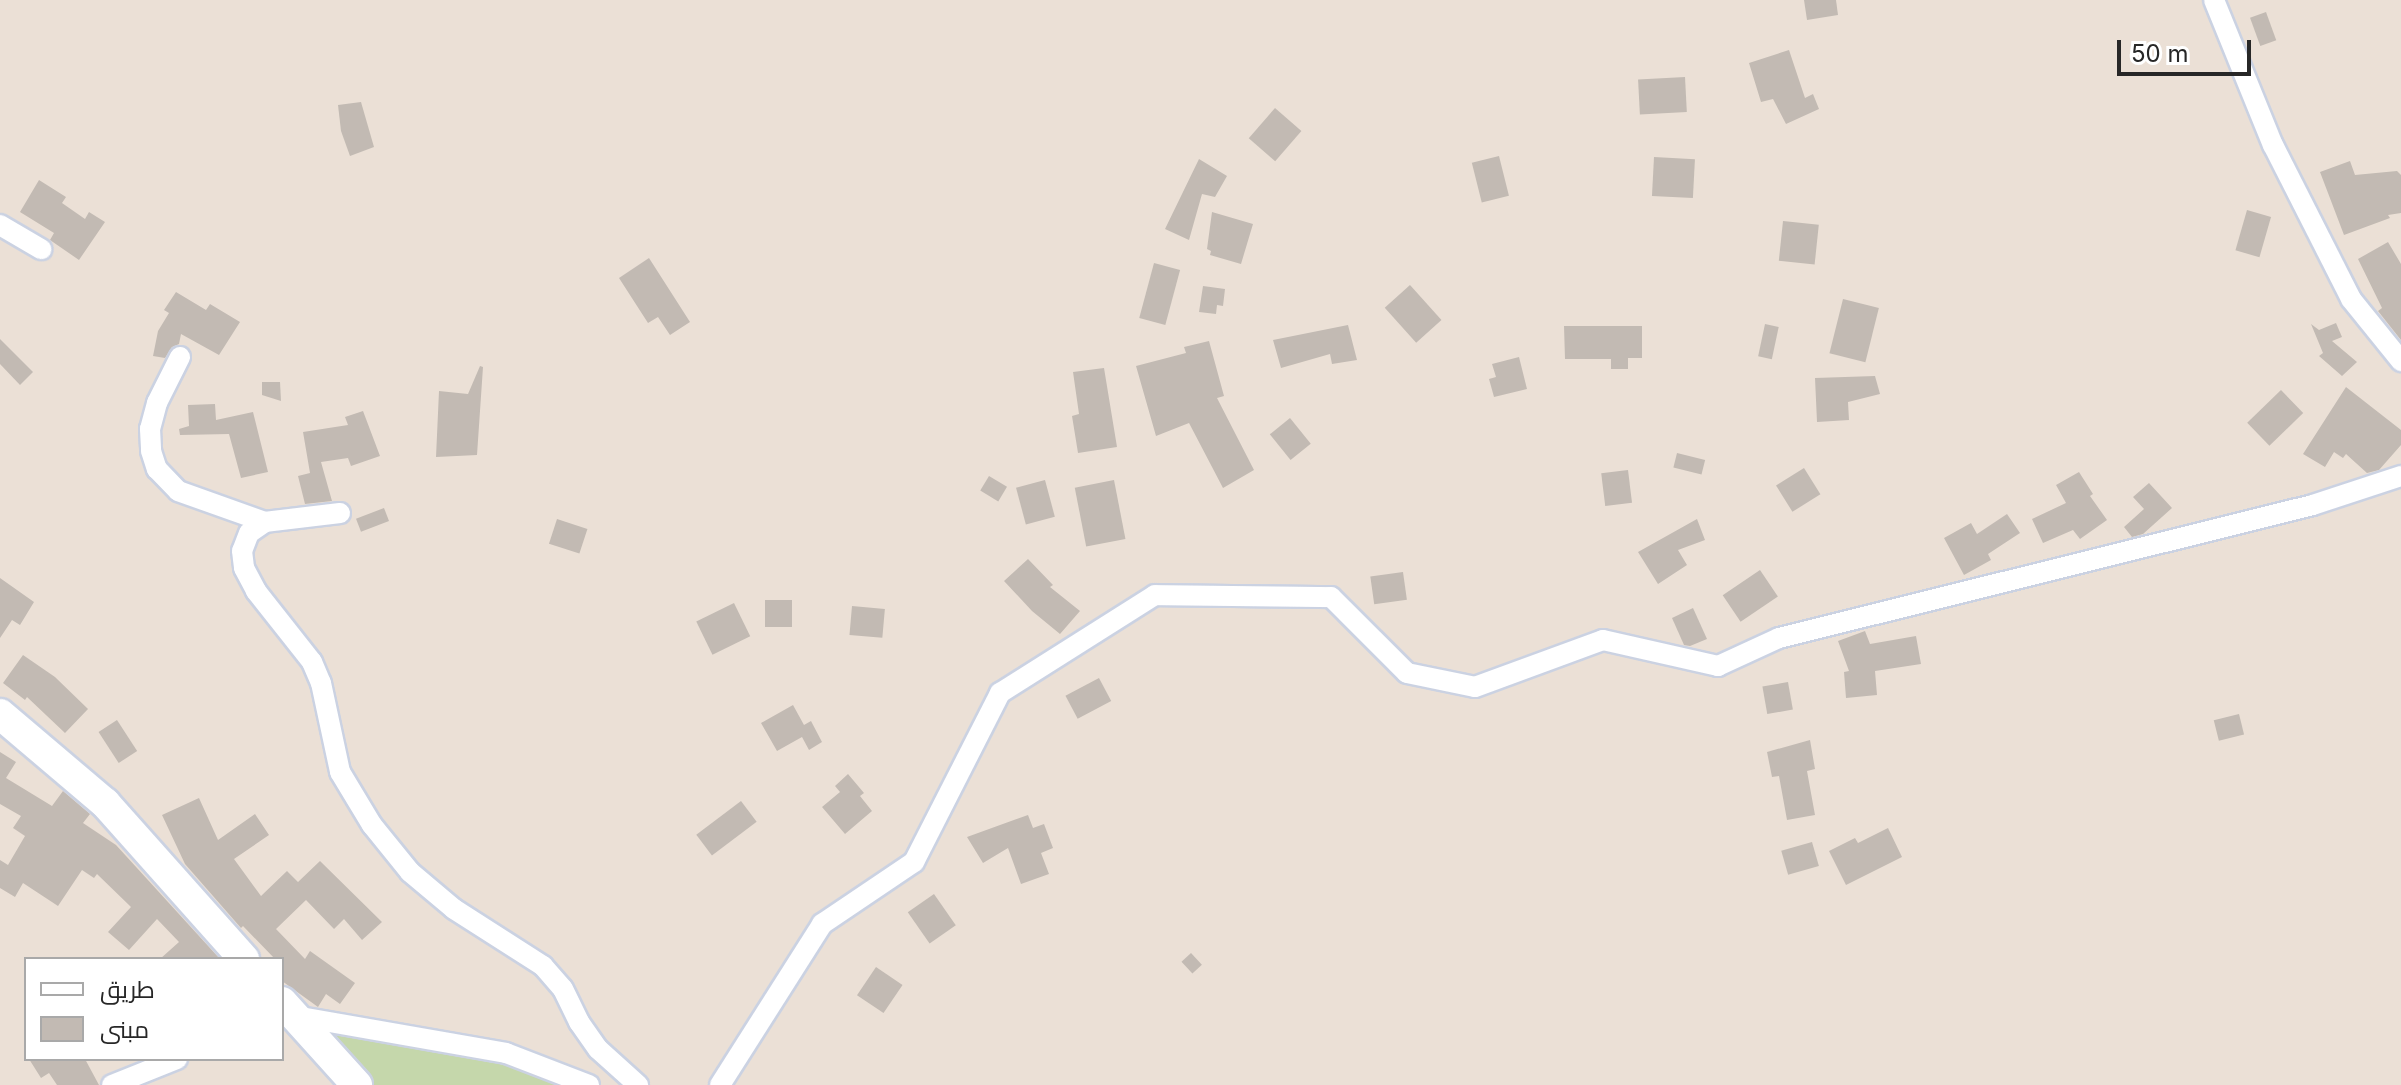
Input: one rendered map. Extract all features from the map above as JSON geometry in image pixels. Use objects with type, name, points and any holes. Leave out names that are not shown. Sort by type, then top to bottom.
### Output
[{"type":"street","points":[[2214,0],[2273,145],[2351,299],[2401,361]]},
{"type":"street","points":[[0,225],[41,249]]},
{"type":"street","points":[[180,357],[157,403],[150,429],[151,451],[157,469],[178,491],[265,522],[340,513]]},
{"type":"street","points":[[720,1085],[822,924],[914,862],[1000,693],[1155,595],[1331,597],[1407,673],[1475,687],[1603,640],[1718,666],[1779,638],[2313,505],[2401,476]]},
{"type":"street","points":[[265,522],[249,533],[242,551],[244,568],[256,591],[312,662],[321,683],[340,772],[353,798],[393,853],[433,893],[552,975],[586,1034],[638,1085]]},
{"type":"street","points":[[0,714],[105,803],[242,957]]},
{"type":"street","points":[[285,1006],[527,1059],[570,1080],[589,1085]]},
{"type":"street","points":[[285,1006],[357,1085]]},
{"type":"street","points":[[112,1085],[172,1061]]},
{"type":"green space","points":[[309,1023],[520,1065],[556,1085],[367,1085]]},
{"type":"building","points":[[1804,0],[1836,0],[1838,15],[1807,20]]},
{"type":"building","points":[[2266,12],[2276,40],[2260,46],[2250,18]]},
{"type":"building","points":[[1789,50],[1805,98],[1813,94],[1819,109],[1786,124],[1773,99],[1761,102],[1749,63]]},
{"type":"building","points":[[1685,77],[1687,112],[1640,114],[1638,79]]},
{"type":"building","points":[[361,102],[374,147],[350,156],[341,131],[338,105]]},
{"type":"building","points":[[1275,108],[1301,131],[1275,161],[1249,138]]},
{"type":"building","points":[[1499,156],[1509,196],[1482,203],[1472,163]]},
{"type":"building","points":[[1654,157],[1695,159],[1693,198],[1652,196]]},
{"type":"building","points":[[1199,159],[1227,176],[1215,197],[1202,194],[1189,240],[1165,229]]},
{"type":"building","points":[[2350,161],[2355,175],[2397,171],[2401,175],[2401,213],[2388,215],[2390,218],[2344,235],[2320,172]]},
{"type":"building","points":[[39,180],[66,197],[62,203],[85,219],[89,212],[105,222],[79,260],[50,240],[54,233],[20,212]]},
{"type":"building","points":[[2247,210],[2271,217],[2259,257],[2235,250]]},
{"type":"building","points":[[1212,212],[1253,224],[1241,264],[1210,255],[1211,251],[1207,249]]},
{"type":"building","points":[[1783,221],[1819,225],[1815,265],[1779,261]]},
{"type":"building","points":[[2388,242],[2401,264],[2401,340],[2378,311],[2382,308],[2358,259]]},
{"type":"building","points":[[649,258],[690,322],[670,335],[658,317],[648,323],[619,278]]},
{"type":"building","points":[[1154,263],[1180,270],[1165,325],[1139,318]]},
{"type":"building","points":[[1410,285],[1441,320],[1416,343],[1385,308]]},
{"type":"building","points":[[1203,286],[1225,289],[1223,306],[1217,305],[1216,314],[1199,312]]},
{"type":"building","points":[[176,292],[206,310],[210,304],[240,322],[219,355],[181,334],[179,344],[172,347],[165,358],[153,356],[158,331],[169,313],[164,310]]},
{"type":"building","points":[[1843,299],[1879,308],[1865,362],[1829,353]]},
{"type":"building","points":[[2336,323],[2342,337],[2332,341],[2357,362],[2342,376],[2319,356],[2323,353],[2311,324],[2319,330]]},
{"type":"building","points":[[1765,324],[1779,327],[1772,359],[1758,356]]},
{"type":"building","points":[[1348,325],[1357,360],[1332,364],[1330,354],[1281,368],[1273,340]]},
{"type":"building","points":[[1564,326],[1642,326],[1642,358],[1628,358],[1628,369],[1611,369],[1611,359],[1565,359]]},
{"type":"building","points":[[0,339],[33,372],[20,385],[0,364]]},
{"type":"building","points":[[1209,341],[1224,396],[1217,398],[1254,470],[1223,488],[1189,423],[1156,436],[1136,366],[1186,353],[1184,347]]},
{"type":"building","points":[[1519,357],[1527,389],[1494,397],[1489,379],[1496,377],[1492,364]]},
{"type":"building","points":[[480,366],[483,367],[477,455],[436,457],[439,391],[468,394]]},
{"type":"building","points":[[1104,368],[1117,447],[1078,453],[1072,416],[1079,414],[1073,372]]},
{"type":"building","points":[[1875,376],[1880,394],[1848,402],[1849,420],[1817,422],[1815,378]]},
{"type":"building","points":[[262,382],[280,382],[281,401],[262,395]]},
{"type":"building","points":[[2346,387],[2401,430],[2401,445],[2379,470],[2367,473],[2346,454],[2343,458],[2334,452],[2325,467],[2303,454]]},
{"type":"building","points":[[2281,390],[2303,413],[2269,446],[2247,423]]},
{"type":"building","points":[[215,404],[216,420],[253,412],[268,472],[241,478],[229,434],[180,435],[179,429],[189,426],[188,405]]},
{"type":"building","points":[[363,411],[380,456],[351,466],[348,458],[321,462],[332,501],[305,504],[298,476],[310,473],[303,432],[348,425],[345,417]]},
{"type":"building","points":[[1290,418],[1311,444],[1291,460],[1270,434]]},
{"type":"building","points":[[1677,453],[1705,460],[1702,475],[1673,468]]},
{"type":"building","points":[[1804,468],[1820,494],[1792,512],[1776,485]]},
{"type":"building","points":[[1628,470],[1632,503],[1605,506],[1601,473]]},
{"type":"building","points":[[2079,472],[2093,494],[2090,496],[2107,520],[2080,539],[2073,530],[2043,543],[2032,519],[2066,503],[2056,485]]},
{"type":"building","points":[[989,476],[1007,487],[998,501],[980,491]]},
{"type":"building","points":[[1045,480],[1055,517],[1026,524],[1016,488]]},
{"type":"building","points":[[1114,480],[1125,539],[1086,547],[1075,488]]},
{"type":"building","points":[[2149,483],[2172,508],[2143,534],[2132,537],[2124,527],[2144,509],[2133,497]]},
{"type":"building","points":[[384,508],[389,521],[361,532],[356,519]]},
{"type":"building","points":[[2007,514],[2020,533],[1988,554],[1991,560],[1964,575],[1944,538],[1971,523],[1977,534]]},
{"type":"building","points":[[557,519],[587,529],[579,554],[549,544]]},
{"type":"building","points":[[1697,519],[1705,540],[1678,550],[1687,565],[1658,584],[1638,552]]},
{"type":"building","points":[[1028,559],[1053,585],[1050,587],[1080,611],[1060,634],[1032,611],[1004,581]]},
{"type":"building","points":[[1760,570],[1778,597],[1741,622],[1723,595]]},
{"type":"building","points":[[1403,572],[1407,600],[1374,604],[1370,577]]},
{"type":"building","points":[[0,578],[34,602],[20,625],[12,620],[0,638]]},
{"type":"building","points":[[765,600],[792,600],[792,627],[765,627]]},
{"type":"building","points":[[734,603],[750,636],[712,655],[696,621]]},
{"type":"building","points":[[852,606],[885,609],[882,638],[849,635]]},
{"type":"building","points":[[1693,608],[1707,639],[1690,646],[1684,645],[1672,618]]},
{"type":"building","points":[[1865,631],[1870,644],[1916,636],[1921,664],[1875,671],[1877,695],[1846,698],[1844,672],[1849,671],[1838,641]]},
{"type":"building","points":[[23,655],[55,677],[88,709],[65,733],[27,697],[25,700],[3,683]]},
{"type":"building","points":[[1099,678],[1111,701],[1078,719],[1065,696]]},
{"type":"building","points":[[1788,682],[1793,710],[1767,714],[1762,687]]},
{"type":"building","points":[[793,705],[804,725],[811,721],[822,742],[809,750],[802,737],[777,751],[761,723]]},
{"type":"building","points":[[2239,714],[2244,734],[2219,741],[2214,720]]},
{"type":"building","points":[[117,720],[137,751],[119,763],[99,732]]},
{"type":"building","points":[[1810,740],[1815,769],[1807,771],[1815,815],[1787,820],[1779,776],[1772,777],[1767,752]]},
{"type":"building","points":[[0,752],[16,762],[6,778],[52,806],[63,791],[90,814],[83,823],[116,845],[218,957],[162,957],[179,942],[157,919],[129,950],[108,932],[131,907],[97,874],[94,878],[82,870],[58,906],[23,883],[15,897],[0,888],[0,860],[8,865],[25,836],[13,828],[21,816],[0,804]]},
{"type":"building","points":[[848,774],[864,793],[860,796],[872,811],[845,834],[822,807],[840,792],[835,786]]},
{"type":"building","points":[[199,798],[218,840],[255,814],[269,835],[234,859],[261,896],[287,871],[298,882],[320,861],[382,922],[362,940],[344,919],[334,929],[306,900],[276,929],[305,959],[310,951],[355,983],[340,1004],[326,994],[318,1007],[284,982],[284,957],[273,957],[243,926],[241,928],[185,864],[162,815]]},
{"type":"building","points":[[741,801],[757,822],[712,855],[696,835]]},
{"type":"building","points":[[1028,815],[1033,828],[1044,824],[1053,848],[1041,853],[1049,874],[1021,884],[1008,848],[983,863],[967,837]]},
{"type":"building","points":[[1888,828],[1902,857],[1846,885],[1829,851],[1855,838],[1858,843]]},
{"type":"building","points":[[1812,842],[1819,866],[1788,875],[1781,851]]},
{"type":"building","points":[[934,894],[956,925],[930,943],[908,912]]},
{"type":"building","points":[[1191,953],[1202,965],[1192,974],[1181,962]]},
{"type":"building","points":[[876,967],[903,985],[884,1013],[857,995]]},
{"type":"building","points":[[30,1061],[86,1061],[99,1085],[57,1085],[49,1073],[41,1078]]}]
